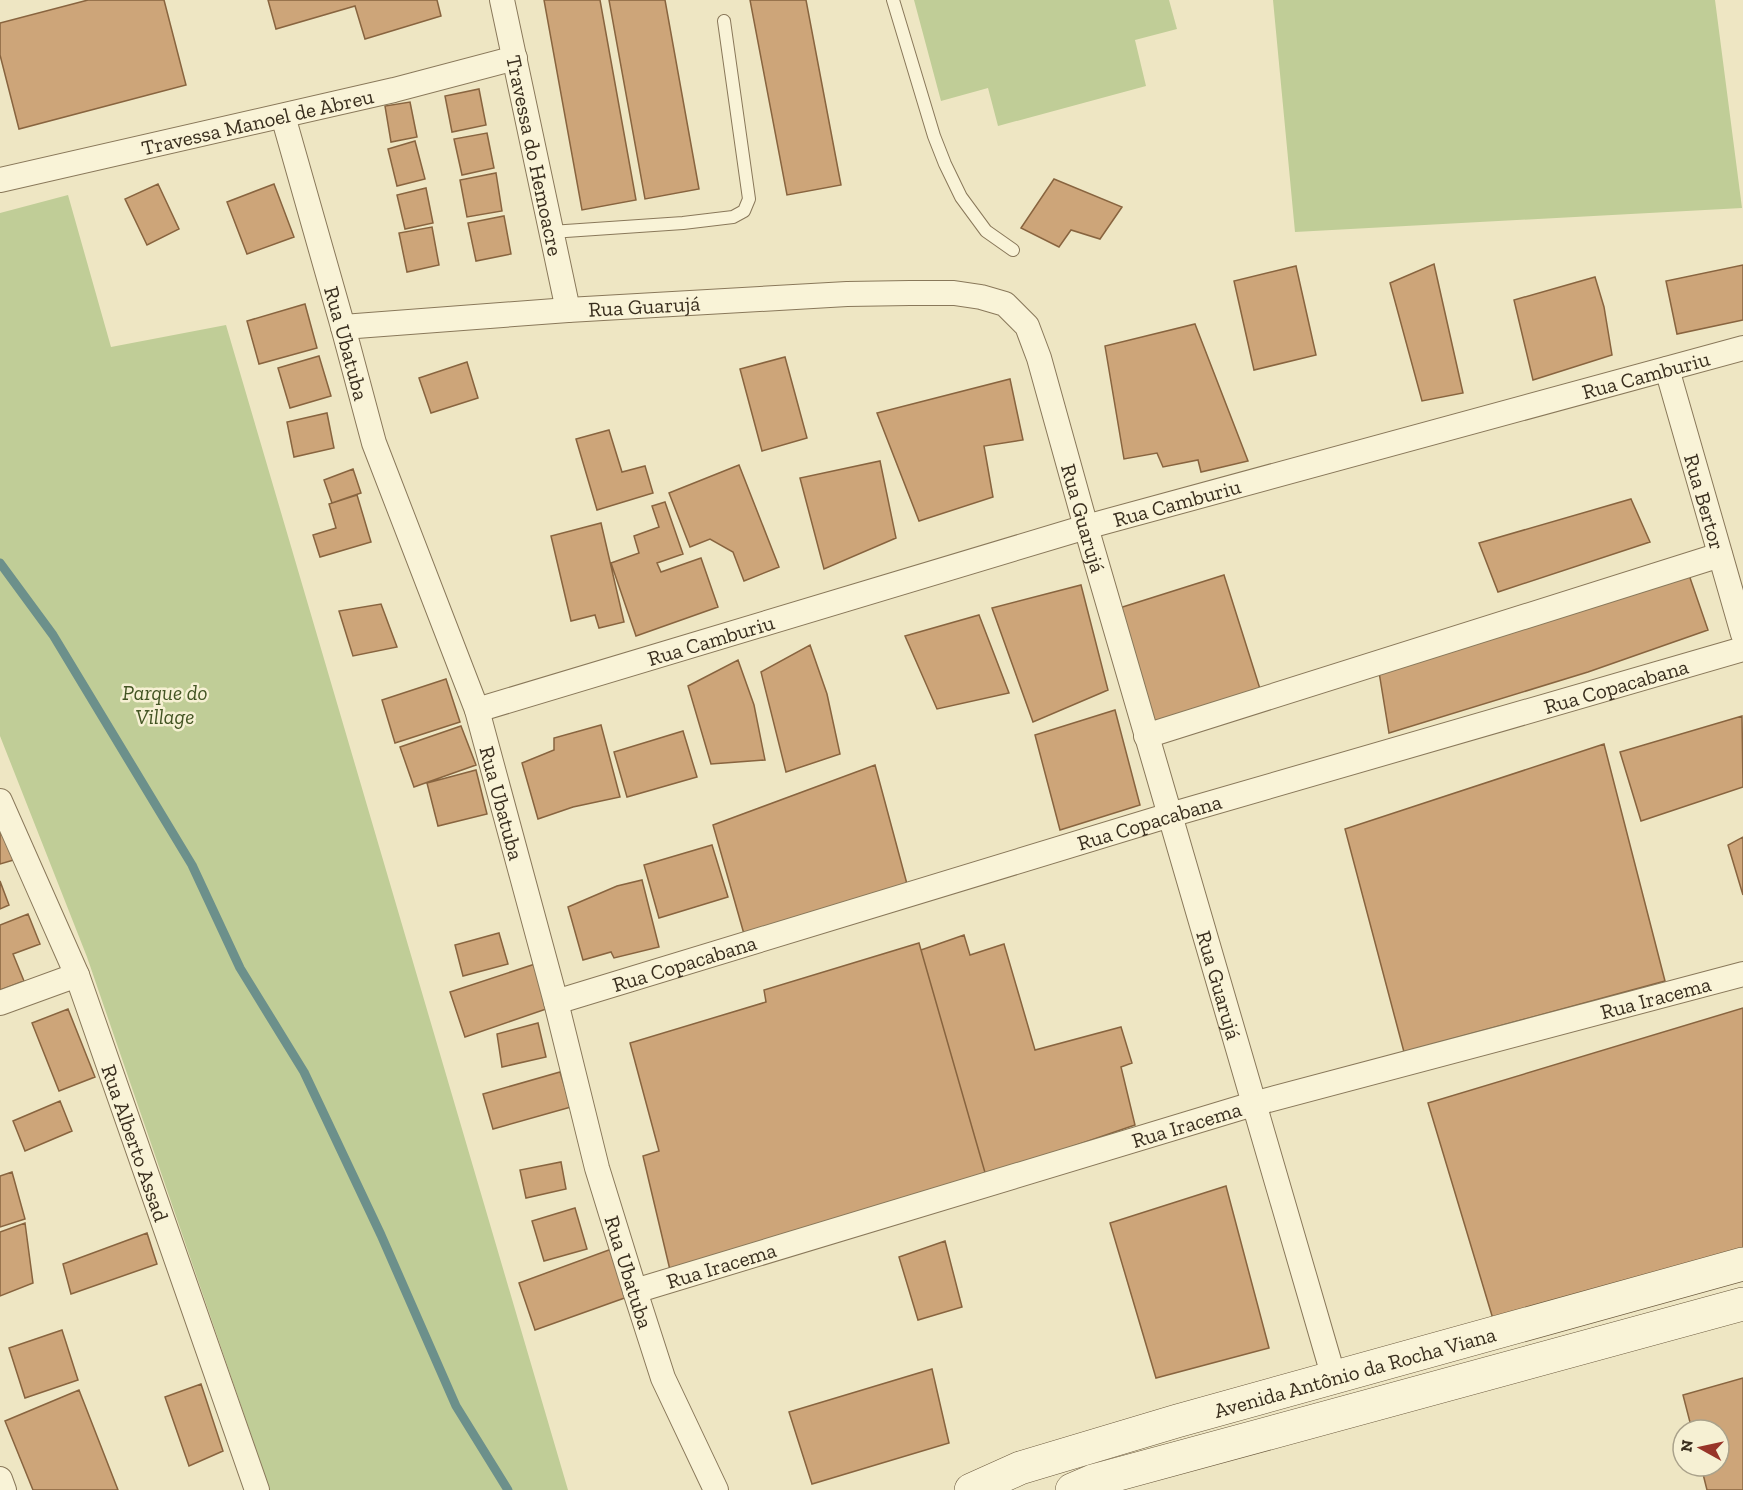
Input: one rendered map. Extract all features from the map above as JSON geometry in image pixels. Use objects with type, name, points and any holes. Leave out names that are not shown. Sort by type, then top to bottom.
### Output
[{"type":"main road","name":"Avenida Antônio da Rocha Viana","points":[[971,1490],[1032,1465],[1177,1421],[1743,1264]]},
{"type":"main road","name":"Avenida Antônio da Rocha Viana","points":[[1087,1487],[1743,1304]]},
{"type":"street","name":"Travessa do Hemoacre","points":[[502,0],[568,310]]},
{"type":"street","name":"Travessa Manoel de Abreu","points":[[0,180],[394,90],[515,58]]},
{"type":"street","name":"Rua Ubatuba","points":[[283,116],[374,443],[477,710],[556,1002],[597,1168],[635,1291],[663,1378],[716,1490]]},
{"type":"street","name":"Rua Guarujá","points":[[343,327],[568,310],[847,294],[910,293],[954,293],[981,297],[1005,304],[1027,326],[1039,358],[1146,736],[1334,1378]]},
{"type":"street","name":"Rua Camburiu","points":[[477,710],[1086,527],[1743,348]]},
{"type":"street","name":"Rua Bertor","points":[[1667,369],[1743,634]]},
{"type":"street","points":[[1146,736],[1720,555]]},
{"type":"street","name":"Rua Copacabana","points":[[556,1002],[1170,815],[1743,649]]},
{"type":"street","name":"Rua Alberto Assad","points":[[0,801],[77,975],[257,1490]]},
{"type":"street","name":"Rua Iracema","points":[[635,1291],[1253,1104],[1743,974]]},
{"type":"street","points":[[0,1003],[77,975]]},
{"type":"street","points":[[0,1479],[4,1490]]},
{"type":"lane","points":[[893,0],[934,136],[953,181],[961,197],[986,231],[1013,250]]},
{"type":"lane","points":[[551,232],[683,223],[733,217],[744,211],[749,200],[724,21]]},
{"type":"green space","points":[[914,0],[1169,0],[1177,29],[1135,40],[1146,86],[998,126],[988,88],[941,101]]},
{"type":"green space","points":[[1273,0],[1715,0],[1742,208],[1295,232]]},
{"type":"green space","name":"Parque do Village","points":[[68,195],[111,347],[226,325],[568,1490],[270,1490],[87,957],[0,736],[0,213]]},
{"type":"building","points":[[88,0],[164,0],[186,85],[19,129],[0,55],[0,23]]},
{"type":"building","points":[[268,0],[437,0],[441,16],[365,39],[355,6],[276,29]]},
{"type":"building","points":[[544,0],[600,0],[636,200],[582,210]]},
{"type":"building","points":[[609,0],[665,0],[699,189],[645,199]]},
{"type":"building","points":[[750,0],[806,0],[841,185],[787,195]]},
{"type":"building","points":[[479,89],[486,125],[452,132],[445,96]]},
{"type":"building","points":[[410,102],[417,137],[391,142],[385,106]]},
{"type":"building","points":[[487,133],[494,168],[462,175],[454,139]]},
{"type":"building","points":[[415,141],[425,179],[397,186],[388,149]]},
{"type":"building","points":[[496,173],[502,211],[467,217],[460,180]]},
{"type":"building","points":[[1054,179],[1122,207],[1100,239],[1071,230],[1059,247],[1021,228]]},
{"type":"building","points":[[158,184],[179,229],[147,245],[125,199]]},
{"type":"building","points":[[274,184],[294,237],[247,254],[227,202]]},
{"type":"building","points":[[426,188],[433,223],[405,229],[397,195]]},
{"type":"building","points":[[504,216],[511,254],[476,261],[468,223]]},
{"type":"building","points":[[432,227],[439,265],[407,272],[399,233]]},
{"type":"building","points":[[1434,264],[1463,393],[1422,401],[1390,283]]},
{"type":"building","points":[[1743,265],[1743,320],[1677,334],[1666,281]]},
{"type":"building","points":[[1296,266],[1316,355],[1254,370],[1234,281]]},
{"type":"building","points":[[1595,277],[1604,307],[1612,355],[1533,380],[1514,300]]},
{"type":"building","points":[[305,304],[317,348],[259,364],[247,321]]},
{"type":"building","points":[[1195,324],[1248,461],[1201,472],[1198,460],[1163,467],[1157,453],[1124,459],[1105,346]]},
{"type":"building","points":[[319,356],[331,396],[290,408],[278,368]]},
{"type":"building","points":[[785,357],[807,438],[762,451],[740,369]]},
{"type":"building","points":[[467,362],[478,398],[431,413],[419,378]]},
{"type":"building","points":[[1010,379],[1023,440],[984,446],[993,497],[919,521],[877,413]]},
{"type":"building","points":[[327,413],[334,448],[294,457],[287,422]]},
{"type":"building","points":[[609,430],[622,472],[645,466],[653,493],[597,510],[576,439]]},
{"type":"building","points":[[880,461],[896,538],[824,569],[800,478]]},
{"type":"building","points":[[739,465],[779,567],[744,581],[733,552],[710,539],[690,547],[669,493]]},
{"type":"building","points":[[353,469],[361,493],[332,503],[324,480]]},
{"type":"building","points":[[357,495],[371,542],[320,557],[313,535],[336,528],[329,504]]},
{"type":"building","points":[[1631,499],[1650,542],[1498,592],[1479,543]]},
{"type":"building","points":[[665,502],[683,554],[657,563],[661,572],[701,558],[718,607],[636,636],[611,563],[639,553],[634,536],[659,527],[652,506]]},
{"type":"building","points":[[601,523],[624,622],[599,628],[595,615],[571,621],[551,536]]},
{"type":"building","points":[[1688,572],[1708,630],[1588,672],[1389,733],[1379,672]]},
{"type":"building","points":[[1224,575],[1261,692],[1150,727],[1113,610]]},
{"type":"building","points":[[1081,585],[1108,690],[1033,722],[992,608]]},
{"type":"building","points":[[381,604],[397,647],[353,656],[339,611]]},
{"type":"building","points":[[979,615],[1009,693],[937,709],[905,636]]},
{"type":"building","points":[[810,645],[827,694],[840,754],[786,772],[761,672]]},
{"type":"building","points":[[738,660],[754,705],[765,760],[711,764],[688,686]]},
{"type":"building","points":[[446,679],[460,722],[395,743],[382,700]]},
{"type":"building","points":[[1115,710],[1140,805],[1060,830],[1035,735]]},
{"type":"building","points":[[1742,716],[1743,787],[1641,821],[1620,752]]},
{"type":"building","points":[[601,725],[620,797],[573,807],[538,819],[522,763],[554,750],[554,738]]},
{"type":"building","points":[[461,726],[476,765],[414,787],[400,747]]},
{"type":"building","points":[[683,731],[697,777],[627,797],[614,752]]},
{"type":"building","points":[[1604,744],[1665,981],[1404,1052],[1345,829]]},
{"type":"building","points":[[875,765],[907,884],[744,934],[713,825]]},
{"type":"building","points":[[476,770],[487,814],[438,826],[427,783]]},
{"type":"building","points":[[4,832],[17,859],[0,864],[0,833]]},
{"type":"building","points":[[1743,837],[1743,895],[1728,845]]},
{"type":"building","points":[[712,845],[728,897],[659,918],[644,865]]},
{"type":"building","points":[[642,880],[659,947],[614,958],[611,952],[583,960],[568,907],[617,886]]},
{"type":"building","points":[[0,881],[9,905],[0,909]]},
{"type":"building","points":[[28,914],[40,944],[13,954],[24,981],[0,990],[0,925]]},
{"type":"building","points":[[499,933],[508,964],[463,976],[455,945]]},
{"type":"building","points":[[964,935],[970,955],[1004,944],[1035,1050],[1121,1027],[1132,1063],[1121,1067],[1135,1125],[986,1176],[921,950]]},
{"type":"building","points":[[919,943],[986,1176],[670,1270],[643,1156],[659,1151],[630,1043],[766,1002],[764,990]]},
{"type":"building","points":[[535,964],[549,1008],[465,1037],[450,992]]},
{"type":"building","points":[[1743,1008],[1743,1250],[1493,1319],[1428,1103]]},
{"type":"building","points":[[68,1009],[95,1077],[59,1091],[32,1023]]},
{"type":"building","points":[[538,1023],[546,1057],[502,1067],[497,1034]]},
{"type":"building","points":[[560,1072],[571,1107],[493,1129],[483,1094]]},
{"type":"building","points":[[60,1101],[72,1131],[25,1151],[13,1121]]},
{"type":"building","points":[[561,1162],[566,1189],[526,1198],[520,1170]]},
{"type":"building","points":[[12,1172],[25,1219],[0,1227],[0,1176]]},
{"type":"building","points":[[1226,1186],[1269,1348],[1156,1378],[1110,1223]]},
{"type":"building","points":[[575,1208],[587,1249],[544,1261],[532,1221]]},
{"type":"building","points":[[25,1223],[33,1283],[0,1296],[0,1232]]},
{"type":"building","points":[[147,1233],[157,1264],[71,1294],[63,1264]]},
{"type":"building","points":[[945,1241],[962,1307],[918,1320],[899,1257]]},
{"type":"building","points":[[617,1247],[633,1295],[535,1330],[519,1283]]},
{"type":"building","points":[[62,1330],[78,1380],[25,1398],[9,1348]]},
{"type":"building","points":[[932,1369],[949,1443],[812,1484],[789,1412]]},
{"type":"building","points":[[1743,1378],[1743,1490],[1707,1490],[1704,1478],[1731,1478],[1731,1418],[1689,1418],[1683,1395]]},
{"type":"building","points":[[201,1384],[223,1451],[189,1466],[165,1397]]},
{"type":"building","points":[[79,1390],[118,1490],[33,1490],[5,1421]]},
{"type":"waterway","points":[[0,563],[53,635],[192,865],[240,968],[304,1072],[381,1235],[456,1406],[508,1490]]}]
